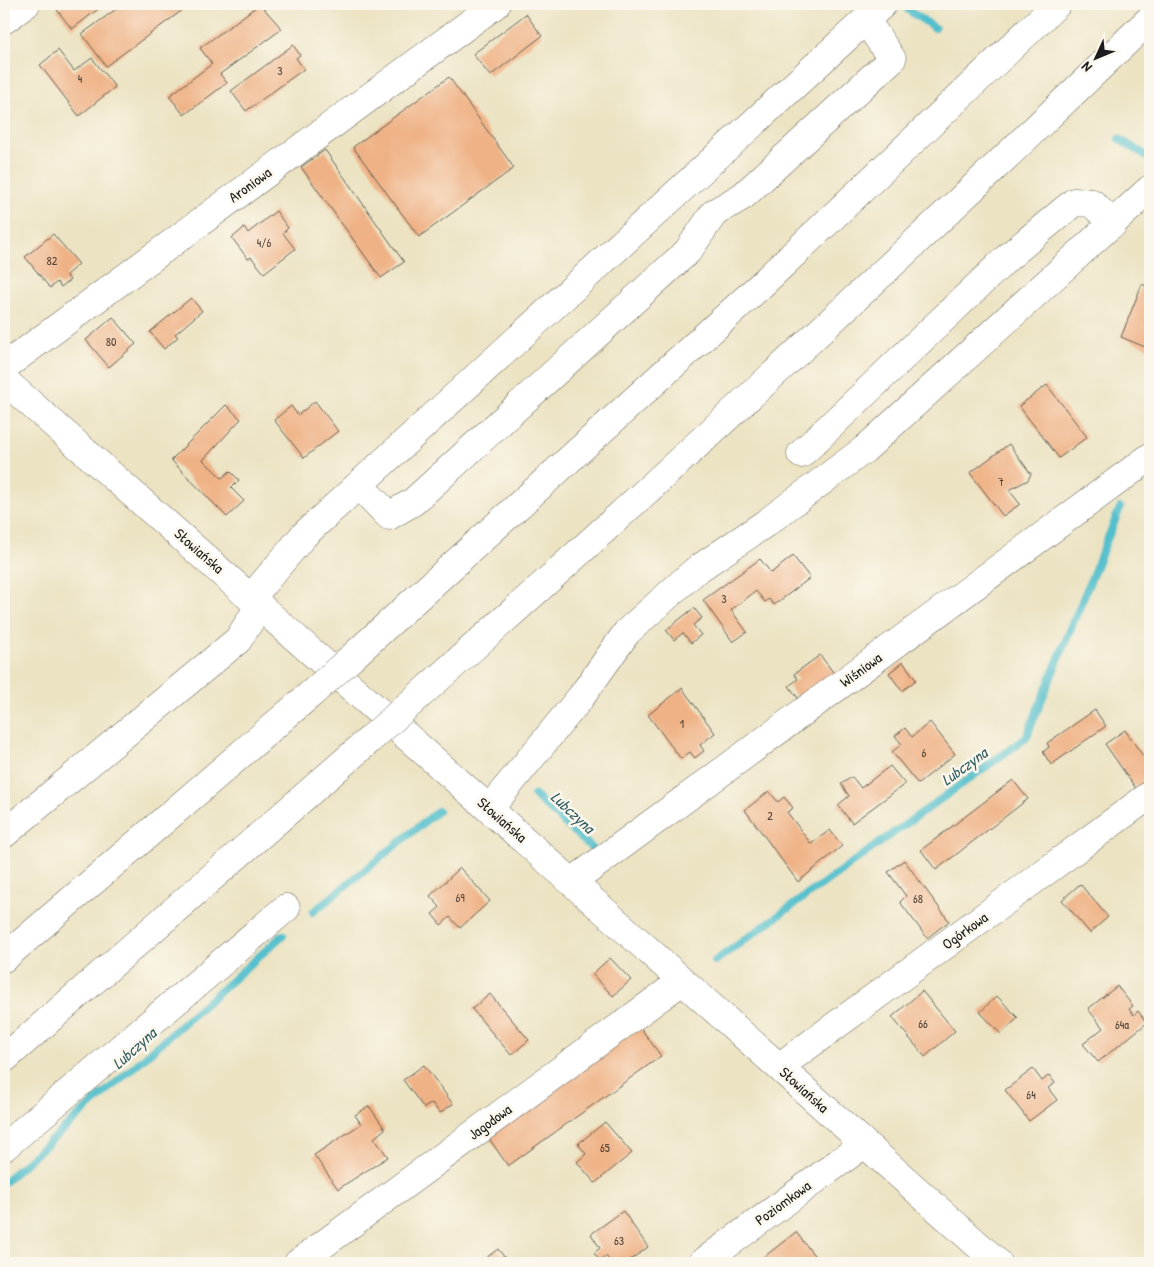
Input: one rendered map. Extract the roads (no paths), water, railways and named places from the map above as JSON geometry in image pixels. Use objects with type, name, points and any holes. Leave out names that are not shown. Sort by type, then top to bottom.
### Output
[{"type":"main road","points":[[4,20],[26,4]]},
{"type":"main road","name":"Aroniowa","points":[[4,367],[496,4]]},
{"type":"main road","points":[[4,958],[350,659],[761,285],[1057,4]]},
{"type":"main road","points":[[4,834],[238,640],[256,602],[304,536],[359,485],[874,12],[892,59],[743,196],[714,213],[688,251],[637,298],[413,502],[389,516],[359,485]]},
{"type":"main road","points":[[4,1060],[625,513],[797,354],[1150,19]]},
{"type":"main road","points":[[489,809],[581,697],[628,632],[695,571],[766,523],[848,462],[1150,189]]},
{"type":"main road","points":[[801,454],[1007,258],[1074,202],[1092,203],[1113,224]]},
{"type":"main road","name":"Słowiańska","points":[[4,380],[572,882],[998,1263]]},
{"type":"main road","points":[[823,434],[848,462]]},
{"type":"main road","name":"Wiśniowa","points":[[572,882],[1150,457]]},
{"type":"main road","name":"Ogórkowa","points":[[779,1067],[1150,795]]},
{"type":"main road","points":[[4,1147],[286,908]]},
{"type":"main road","name":"Jagodowa","points":[[298,1263],[682,981]]},
{"type":"main road","name":"Poziomkowa","points":[[702,1263],[864,1144]]},
{"type":"waterway","name":"Lubczyna","points":[[908,10],[935,28]]},
{"type":"waterway","name":"Lubczyna","points":[[1119,139],[1150,158]]},
{"type":"waterway","name":"Lubczyna","points":[[715,961],[1026,738],[1120,508]]},
{"type":"waterway","name":"Lubczyna","points":[[534,795],[594,850]]},
{"type":"waterway","name":"Lubczyna","points":[[313,912],[438,811]]},
{"type":"waterway","name":"Lubczyna","points":[[4,1182],[283,935]]}]
